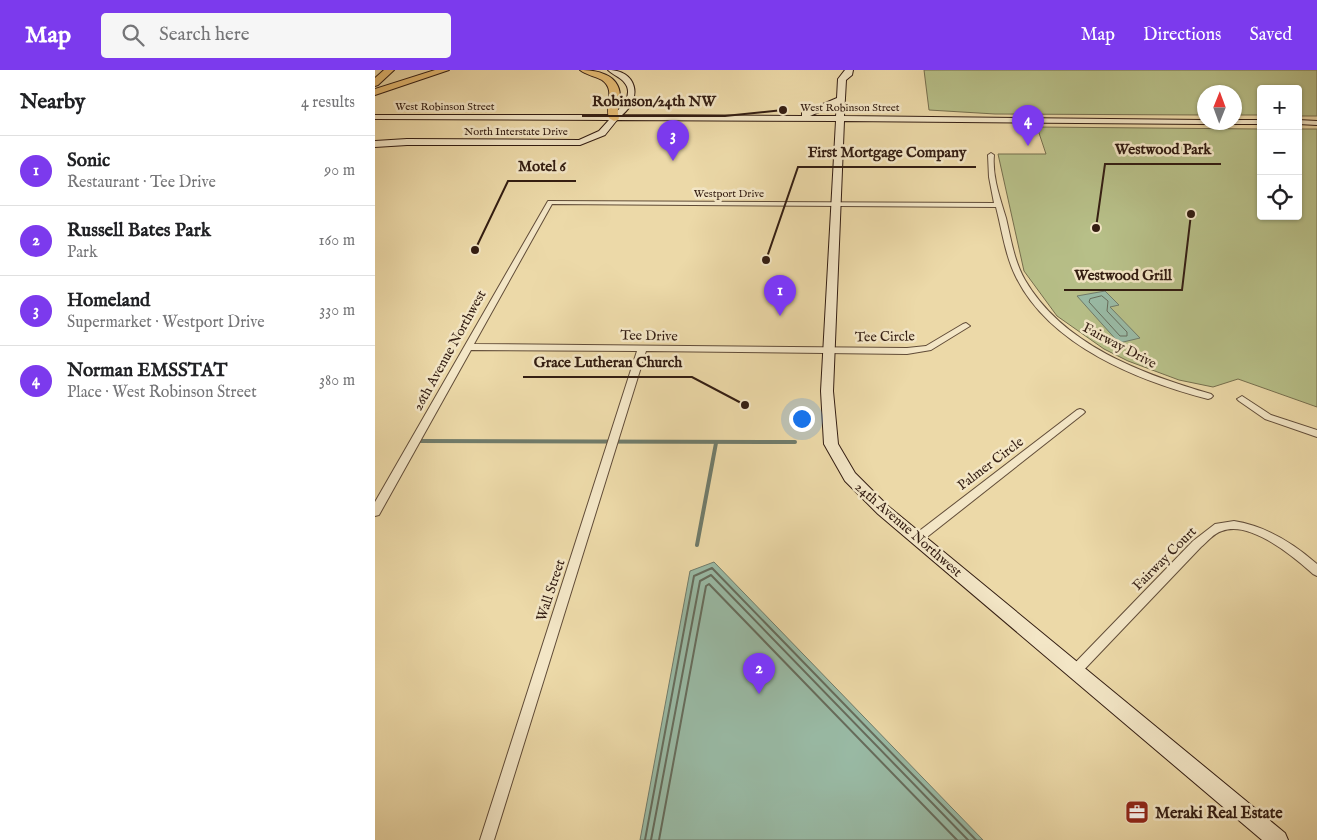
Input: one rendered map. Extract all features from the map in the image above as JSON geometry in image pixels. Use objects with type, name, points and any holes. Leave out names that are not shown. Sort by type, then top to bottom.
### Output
[{"type":"highway","points":[[375,83],[389,70]]},
{"type":"highway","points":[[375,91],[429,70]]},
{"type":"highway","points":[[375,91],[444,70]]},
{"type":"highway","points":[[585,70],[601,76],[613,86],[615,94],[611,108],[614,118]]},
{"type":"main road","name":"North Interstate Drive","points":[[375,144],[407,142],[572,143],[587,140],[607,129],[614,118],[626,108],[632,94],[629,82],[612,70]]},
{"type":"main road","name":"24th Avenue Northwest","points":[[849,70],[849,73],[839,76],[841,99],[827,406],[831,444],[850,477],[902,526],[1278,840]]},
{"type":"main road","points":[[799,118],[841,99]]},
{"type":"main road","name":"West Robinson Street","points":[[375,117],[840,118],[1197,122]]},
{"type":"main road","points":[[1242,122],[1257,122]]},
{"type":"main road","points":[[1302,122],[1317,123]]},
{"type":"street","name":"Fairway Drive","points":[[991,155],[989,162],[998,205],[1018,274],[1032,296],[1070,334],[1106,356],[1152,378],[1208,396]]},
{"type":"street","name":"Westport Drive","points":[[549,202],[998,205]]},
{"type":"street","name":"26th Avenue Northwest","points":[[375,512],[549,202]]},
{"type":"street","name":"Tee Circle","points":[[829,351],[921,350],[966,326]]},
{"type":"street","name":"Tee Drive","points":[[468,347],[829,351]]},
{"type":"street","name":"Wall Street","points":[[487,840],[642,349]]},
{"type":"street","points":[[1242,399],[1268,417],[1317,434]]},
{"type":"street","name":"Palmer Circle","points":[[918,538],[1080,412]]},
{"type":"street","name":"Fairway Court","points":[[1075,671],[1197,544],[1223,526],[1240,526],[1259,531],[1295,553],[1317,572]]},
{"type":"green space","points":[[924,70],[1317,70],[1317,116],[1302,116],[1302,85],[1257,85],[1257,115],[1242,115],[1242,85],[1197,85],[1197,115],[995,114],[929,110]]},
{"type":"green space","points":[[1037,127],[1197,128],[1197,130],[1257,129],[1257,220],[1302,220],[1302,129],[1317,129],[1317,407],[1238,379],[1213,387],[1179,380],[1128,361],[1104,349],[1057,316],[1024,271],[998,154],[1046,154]]},
{"type":"water","points":[[1105,291],[1119,305],[1110,307],[1140,338],[1119,343],[1077,296]]},
{"type":"water","points":[[714,562],[983,840],[640,840],[690,571]]},
{"type":"waterway","points":[[417,441],[795,442]]},
{"type":"waterway","points":[[697,545],[716,443]]},
{"type":"place","name":"Robinson/24th NW","points":[[783,110]]},
{"type":"place","name":"Norman EMSSTAT","points":[[1028,146]]},
{"type":"place","name":"Homeland","points":[[673,161]]},
{"type":"place","name":"Westwood Grill","points":[[1191,214]]},
{"type":"place","name":"Westwood Park","points":[[1096,228]]},
{"type":"place","name":"Motel 6","points":[[475,250]]},
{"type":"place","name":"First Mortgage Company","points":[[766,260]]},
{"type":"place","name":"Sonic","points":[[780,316]]},
{"type":"place","name":"Grace Lutheran Church","points":[[745,405]]},
{"type":"place","name":"Russell Bates Park","points":[[759,694]]},
{"type":"place","name":"Meraki Real Estate","points":[[1137,812]]}]
